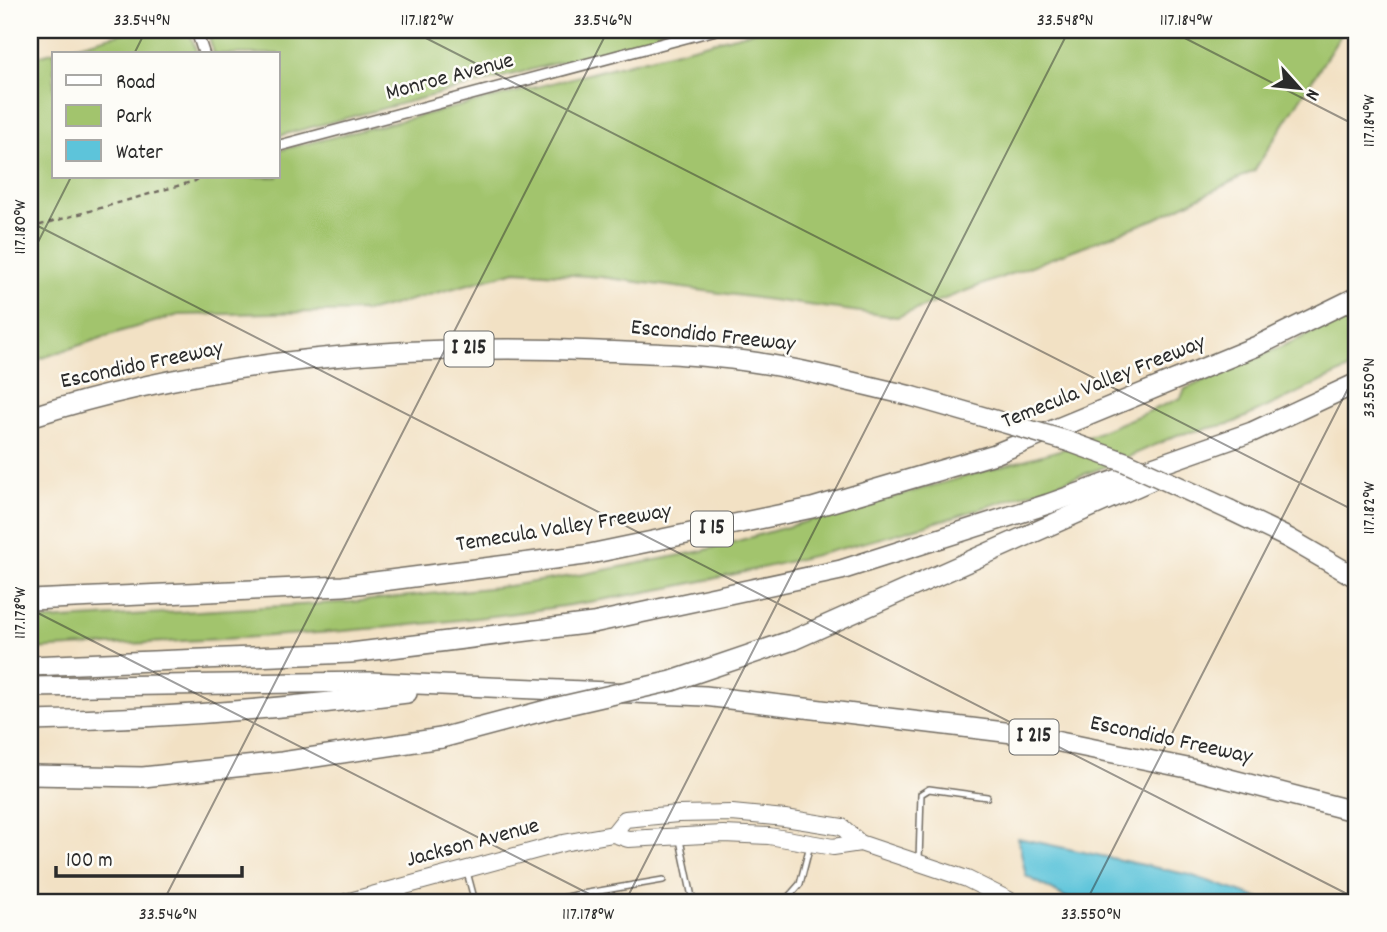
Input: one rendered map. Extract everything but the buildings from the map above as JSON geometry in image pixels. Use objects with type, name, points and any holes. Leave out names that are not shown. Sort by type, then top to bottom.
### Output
[{"type":"highway","name":"Temecula Valley Freeway","points":[[30,600],[343,586],[585,555],[812,509],[995,454],[1257,346],[1357,297]]},
{"type":"highway","name":"Escondido Freeway","points":[[30,417],[147,386],[290,362],[367,355],[493,348],[682,354],[746,361],[799,370],[911,396],[1067,441],[1125,462],[1230,510],[1288,538],[1357,578]]},
{"type":"highway","points":[[30,775],[144,777],[282,762],[441,738],[672,681],[793,640],[1091,509],[1357,383]]},
{"type":"highway","points":[[30,666],[351,653],[593,623],[841,570],[1048,505],[1252,432]]},
{"type":"highway","points":[[30,687],[356,682],[471,685]]},
{"type":"highway","points":[[30,722],[118,720],[321,704],[471,685]]},
{"type":"highway","name":"Escondido Freeway","points":[[471,685],[705,696],[1021,734],[1188,768],[1357,812]]},
{"type":"main road","name":"Jackson Avenue","points":[[612,834],[625,819],[678,814],[732,813],[842,827],[860,843],[967,879],[1013,902]]},
{"type":"main road","points":[[679,835],[686,826],[696,824],[791,829],[810,822]]},
{"type":"main road","name":"Jackson Avenue","points":[[346,902],[563,843],[612,834],[628,839],[679,835],[758,836],[833,847],[860,843]]},
{"type":"street","points":[[197,30],[203,52]]},
{"type":"street","name":"Monroe Avenue","points":[[280,145],[714,30]]},
{"type":"lane","points":[[919,861],[921,794],[929,789],[987,797]]},
{"type":"lane","points":[[679,835],[693,902]]},
{"type":"lane","points":[[784,902],[800,884],[811,842]]},
{"type":"lane","points":[[466,869],[475,902]]},
{"type":"lane","points":[[545,902],[663,880]]},
{"type":"lane","points":[[576,895],[578,902]]},
{"type":"path","points":[[30,228],[200,178]]},
{"type":"green space","points":[[134,30],[189,30],[196,52],[52,52]]},
{"type":"green space","points":[[207,30],[683,30],[280,135],[280,52],[213,52]]},
{"type":"green space","points":[[759,30],[1344,30],[1254,171],[1155,219],[897,317],[601,277],[516,271],[371,311],[179,315],[30,362],[30,58],[52,52],[52,178],[195,180],[280,178],[280,150]]},
{"type":"green space","points":[[1357,310],[1357,365],[1233,423],[1177,435],[1126,458],[1075,442],[1181,398],[1185,389]]},
{"type":"green space","points":[[1070,447],[1116,463],[958,516],[878,539],[797,560],[634,594],[551,608],[414,625],[30,649],[30,621],[351,602],[508,586],[584,574],[702,551]]},
{"type":"water","points":[[1018,838],[1190,875],[1270,902],[1074,902],[1026,876]]}]
